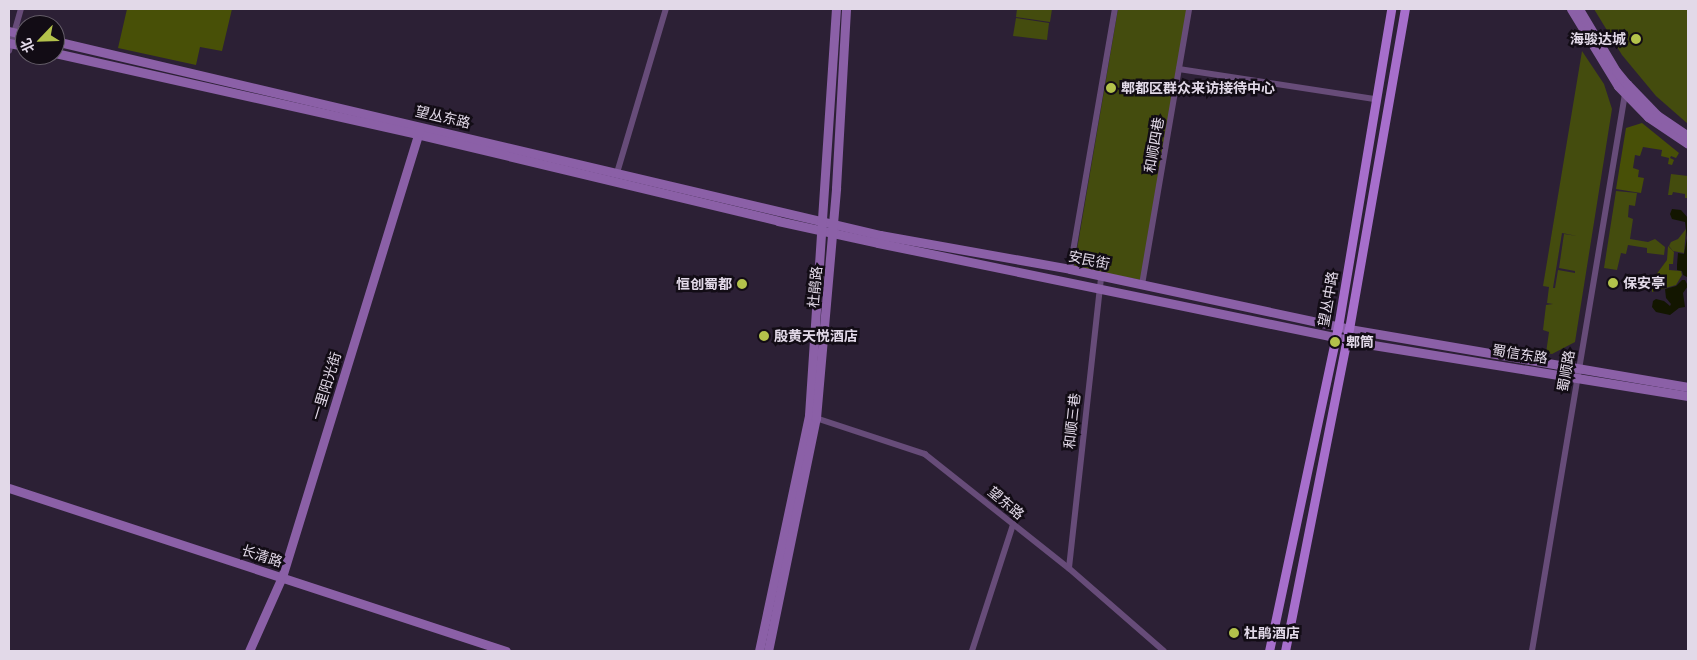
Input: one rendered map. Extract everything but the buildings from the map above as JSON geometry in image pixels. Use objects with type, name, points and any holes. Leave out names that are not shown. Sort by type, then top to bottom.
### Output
[{"type":"main road","name":"杜鹃路","points":[[759,651],[812,417],[836,9]]},
{"type":"main road","name":"杜鹃路","points":[[768,651],[812,417],[833,229],[846,9]]},
{"type":"main road","name":"望丛中路","points":[[1269,651],[1338,327],[1391,9]]},
{"type":"main road","name":"望丛中路","points":[[1285,651],[1349,329],[1405,9]]},
{"type":"main road","points":[[1571,9],[1595,51],[1625,94],[1648,117],[1688,144]]},
{"type":"main road","points":[[1580,11],[1627,84],[1657,115],[1688,136]]},
{"type":"main road","name":"望丛东路","points":[[65,44],[823,226]]},
{"type":"main road","name":"望丛东路","points":[[65,55],[617,173],[823,226]]},
{"type":"main road","name":"一里阳光街","points":[[249,651],[282,577],[420,130]]},
{"type":"main road","name":"安民街","points":[[823,226],[1099,288],[1347,339]]},
{"type":"main road","name":"安民街","points":[[833,229],[1070,269],[1349,329]]},
{"type":"main road","name":"蜀信东路","points":[[1349,329],[1688,396]]},
{"type":"main road","name":"蜀信东路","points":[[1347,339],[1688,387]]},
{"type":"main road","name":"长清路","points":[[9,488],[506,651]]},
{"type":"street","points":[[9,46],[11,31],[21,9]]},
{"type":"street","points":[[617,173],[666,9]]},
{"type":"street","points":[[1070,269],[1115,9]]},
{"type":"street","name":"和顺四巷","points":[[1142,284],[1189,9]]},
{"type":"street","points":[[1179,69],[1376,99]]},
{"type":"street","name":"蜀顺路","points":[[1532,651],[1625,94]]},
{"type":"street","name":"和顺三巷","points":[[1069,568],[1101,276]]},
{"type":"street","name":"望东路","points":[[812,417],[925,454],[1069,568],[1164,651]]},
{"type":"street","points":[[972,651],[1013,525]]},
{"type":"green space","points":[[127,9],[232,9],[222,51],[200,47],[196,65],[118,48]]},
{"type":"green space","points":[[1017,9],[1052,9],[1050,22],[1016,17]]},
{"type":"green space","points":[[1118,9],[1188,9],[1141,280],[1074,267]]},
{"type":"green space","points":[[1594,9],[1688,9],[1688,124],[1656,96],[1622,55]]},
{"type":"green space","points":[[1016,18],[1049,23],[1047,40],[1013,36]]},
{"type":"green space","points":[[1582,51],[1604,84],[1612,109],[1575,342],[1552,354],[1546,353],[1549,332],[1543,330],[1546,305],[1553,304],[1547,303],[1549,287],[1543,286]],"holes":[[[1562,233],[1577,236],[1564,234],[1559,268],[1575,271],[1575,273],[1558,270],[1555,288],[1553,288]]]},
{"type":"green space","points":[[1642,123],[1679,153],[1676,158],[1671,156],[1670,158],[1674,160],[1672,165],[1668,164],[1669,158],[1661,156],[1662,150],[1643,147],[1640,156],[1635,155],[1633,168],[1639,170],[1638,177],[1644,178],[1641,193],[1616,189],[1626,128]]},
{"type":"green space","points":[[1671,174],[1688,176],[1688,198],[1685,198],[1685,194],[1673,192],[1672,195],[1668,195]]},
{"type":"green space","points":[[1616,191],[1637,193],[1635,206],[1629,205],[1628,217],[1633,219],[1630,239],[1648,242],[1655,239],[1665,247],[1664,255],[1647,253],[1647,248],[1628,245],[1626,254],[1621,253],[1617,270],[1604,268]]},
{"type":"green space","points":[[1686,229],[1684,253],[1673,251],[1669,246],[1671,242],[1678,239]]},
{"type":"green space","points":[[1668,246],[1674,252],[1673,264],[1669,264],[1669,270],[1681,271],[1682,275],[1676,285],[1652,292],[1652,288],[1647,287],[1667,260]]},
{"type":"shaded area","points":[[1672,209],[1681,210],[1688,218],[1687,277],[1683,275],[1682,271],[1677,270],[1678,253],[1684,254],[1687,238],[1685,222],[1672,219],[1670,214]]},
{"type":"shaded area","points":[[1682,280],[1685,280],[1688,286],[1683,293],[1685,307],[1679,308],[1670,315],[1656,312],[1652,307],[1653,301],[1656,299],[1664,301],[1670,306],[1671,304],[1666,298],[1665,289],[1676,286]]},
{"type":"place","name":"海骏达城","points":[[1636,39]]},
{"type":"place","name":"郫都区群众来访接待中心","points":[[1111,88]]},
{"type":"place","name":"保安亭","points":[[1613,283]]},
{"type":"place","name":"恒创蜀都","points":[[742,284]]},
{"type":"place","name":"殷黄天悦酒店","points":[[764,336]]},
{"type":"place","name":"郫筒","points":[[1335,342]]},
{"type":"place","name":"杜鹃酒店","points":[[1234,633]]}]
